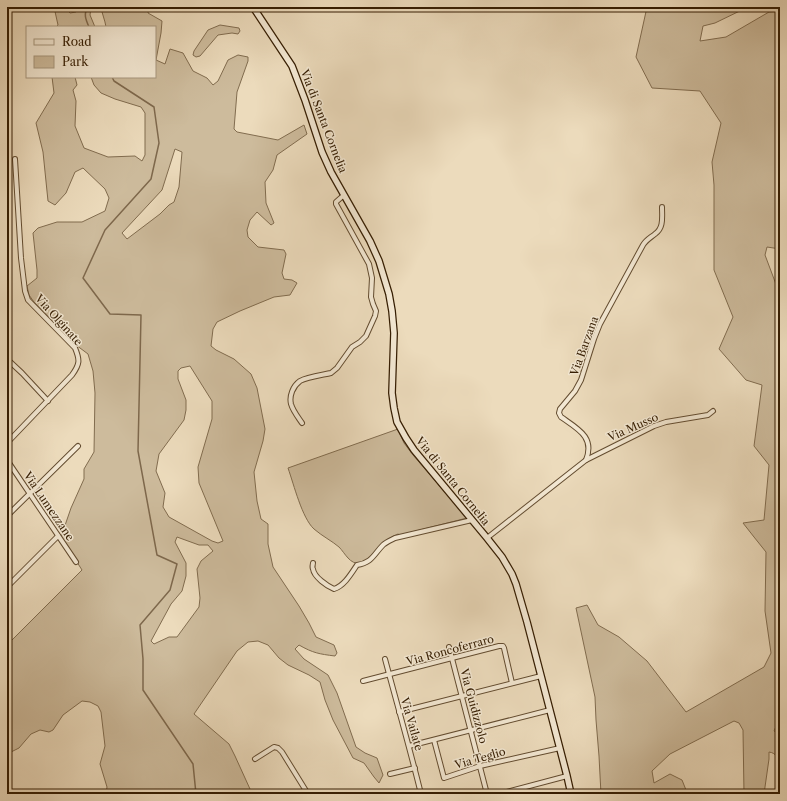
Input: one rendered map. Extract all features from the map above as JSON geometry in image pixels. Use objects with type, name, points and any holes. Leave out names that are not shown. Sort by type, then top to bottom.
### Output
[{"type":"street","name":"Via di Santa Cornelia","points":[[253,7],[287,57],[305,100],[322,152],[331,172],[370,241],[379,261],[389,294],[392,311],[394,334],[392,393],[397,422],[414,450],[487,538],[506,563],[512,574],[526,618],[571,794]]},
{"type":"street","name":"Via Olginate","points":[[7,443],[72,375],[77,368],[79,358],[75,348],[28,300],[25,291],[21,258],[15,159]]},
{"type":"street","points":[[302,424],[290,402],[291,393],[295,386],[301,381],[331,373],[337,368],[349,350],[366,336],[376,311],[371,297],[372,278],[369,264],[336,204],[336,202],[344,195]]},
{"type":"street","name":"Via Barzana","points":[[586,460],[588,448],[587,439],[583,434],[561,417],[559,411],[575,391],[581,380],[596,332],[643,245],[647,239],[660,230],[662,223],[662,207]]},
{"type":"street","points":[[7,359],[48,401]]},
{"type":"street","name":"Via Musso","points":[[586,460],[654,426],[666,422],[708,415],[713,411]]},
{"type":"street","points":[[7,516],[78,446]]},
{"type":"street","name":"Via Lumezzane","points":[[7,460],[76,562]]},
{"type":"street","points":[[487,538],[586,460]]},
{"type":"street","points":[[313,562],[313,572],[318,579],[329,587],[334,589],[339,588],[358,565],[372,559],[384,544],[395,538],[472,520]]},
{"type":"street","points":[[7,587],[58,536]]},
{"type":"street","name":"Via Roncoferraro","points":[[364,681],[502,646],[504,648],[512,683]]},
{"type":"street","name":"Via Guidizzolo","points":[[449,647],[487,794]]},
{"type":"street","name":"Via Vailate","points":[[385,659],[421,794]]},
{"type":"street","points":[[399,712],[541,676]]},
{"type":"street","points":[[409,746],[550,710]]},
{"type":"street","name":"Via Teglio","points":[[434,740],[444,778],[480,766],[560,748]]},
{"type":"street","points":[[254,759],[274,747],[278,748],[308,794]]},
{"type":"street","points":[[390,774],[415,768]]},
{"type":"street","points":[[500,794],[519,792],[567,776]]},
{"type":"green space","points":[[54,7],[65,7],[70,13],[76,12],[78,7],[91,7],[90,15],[95,26],[57,26]]},
{"type":"green space","points":[[101,7],[149,7],[148,13],[162,21],[156,60],[156,26],[106,26]]},
{"type":"green space","points":[[647,7],[748,7],[715,23],[703,26],[700,41],[726,37],[769,12],[780,11],[780,249],[767,247],[765,255],[780,295],[780,717],[774,731],[780,735],[780,767],[778,759],[775,755],[769,752],[764,794],[744,794],[743,730],[739,723],[734,721],[670,754],[652,771],[654,783],[670,774],[682,780],[686,790],[676,794],[601,794],[595,697],[576,608],[587,605],[598,625],[619,637],[647,661],[686,712],[764,667],[771,653],[765,611],[766,552],[743,523],[764,520],[769,465],[754,446],[762,385],[746,380],[719,349],[733,317],[714,270],[714,185],[712,162],[721,123],[700,91],[652,88],[636,57]]},
{"type":"green space","points":[[220,25],[239,28],[240,31],[238,34],[232,33],[218,35],[200,56],[196,57],[193,55],[194,51],[208,30]]},
{"type":"green space","points":[[170,49],[183,53],[193,71],[207,78],[213,85],[218,81],[228,60],[238,55],[248,57],[248,61],[237,92],[234,129],[237,132],[278,140],[304,125],[307,134],[277,155],[273,170],[265,182],[266,203],[274,223],[271,225],[257,212],[250,220],[247,230],[248,237],[258,247],[284,250],[286,254],[282,273],[284,279],[292,280],[297,283],[290,295],[274,297],[217,322],[213,329],[211,346],[234,359],[251,374],[257,388],[265,429],[254,472],[257,501],[261,519],[268,524],[268,544],[273,567],[299,606],[316,637],[334,645],[337,653],[335,656],[320,654],[299,645],[295,649],[304,659],[328,675],[337,693],[356,747],[377,758],[383,775],[379,783],[364,763],[353,758],[333,720],[320,682],[288,665],[279,658],[268,645],[258,641],[248,642],[237,651],[194,714],[229,744],[251,794],[106,794],[107,787],[100,764],[105,746],[101,712],[98,706],[90,702],[82,701],[63,715],[53,730],[49,732],[40,730],[31,734],[19,748],[7,754],[7,645],[82,570],[61,537],[71,508],[84,479],[84,469],[94,452],[95,393],[93,371],[88,354],[76,345],[34,302],[29,295],[27,286],[37,278],[33,233],[38,228],[57,222],[82,222],[105,211],[109,198],[105,189],[83,168],[75,172],[66,193],[55,205],[48,201],[43,152],[36,123],[54,93],[52,78],[75,78],[77,85],[73,90],[76,101],[75,126],[84,148],[108,157],[135,156],[142,161],[145,155],[145,113],[141,107],[101,93],[94,85],[91,78],[156,78],[156,60],[165,64]],"holes":[[[175,149],[182,152],[179,187],[174,202],[127,239],[122,233],[162,190]],[[190,366],[212,401],[212,419],[198,467],[199,483],[223,541],[218,543],[169,517],[163,507],[165,493],[156,471],[159,454],[184,420],[186,400],[178,379],[178,371],[181,368]],[[177,537],[199,545],[208,545],[213,551],[201,561],[197,569],[200,598],[199,607],[177,637],[169,637],[154,644],[151,641],[171,604],[182,591],[186,576],[186,563],[175,542]]]},
{"type":"green space","points":[[398,429],[404,443],[413,455],[467,518],[400,535],[398,534],[380,546],[367,560],[356,563],[348,558],[339,547],[317,532],[310,524],[302,509],[288,468]]},
{"type":"waterway","points":[[88,7],[85,15],[89,26]]},
{"type":"waterway","points":[[112,78],[114,81],[154,107],[159,143],[151,179],[105,230],[83,278],[110,314],[141,315],[138,451],[157,555],[177,564],[170,590],[140,625],[143,659],[143,690],[193,764],[196,794]]}]
